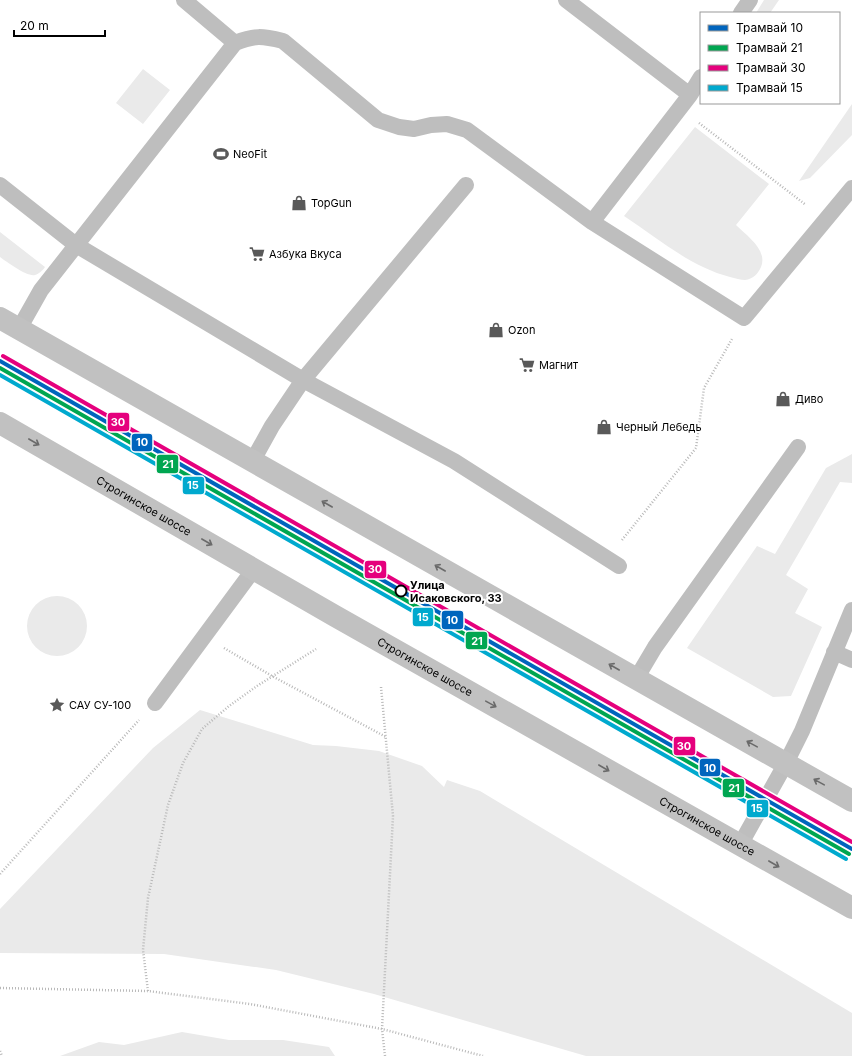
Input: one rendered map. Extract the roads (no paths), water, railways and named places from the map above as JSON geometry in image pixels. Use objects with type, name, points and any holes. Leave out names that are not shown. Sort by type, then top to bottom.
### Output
[{"type":"main road","points":[[0,318],[852,801]]},
{"type":"main road","name":"Строгинское шоссе","points":[[0,423],[254,569],[852,908]]},
{"type":"lane","points":[[184,0],[235,43]]},
{"type":"lane","points":[[566,0],[690,95]]},
{"type":"lane","points":[[742,12],[750,0]]},
{"type":"lane","points":[[19,329],[41,290],[235,43],[250,37],[265,37],[283,40],[378,120],[399,127],[414,129],[431,125],[447,124],[467,130],[592,222],[744,318],[852,188]]},
{"type":"lane","points":[[592,222],[690,95],[700,79]]},
{"type":"lane","points":[[0,185],[76,245],[303,380],[454,461],[613,562]]},
{"type":"lane","points":[[252,462],[272,426],[303,380],[466,185]]},
{"type":"lane","points":[[636,679],[655,647],[798,448]]},
{"type":"lane","points":[[155,703],[254,569]]},
{"type":"lane","points":[[740,845],[786,763],[802,731],[852,610]]},
{"type":"lane","points":[[834,652],[852,660]]},
{"type":"tram line","name":"30","points":[[3,356],[852,842]]},
{"type":"tram line","name":"10","points":[[0,361],[852,849]]},
{"type":"tram line","name":"21","points":[[0,368],[849,854]]},
{"type":"tram line","name":"15","points":[[0,375],[846,859]]},
{"type":"place","name":"NeoFit","points":[[221,154]]},
{"type":"place","name":"TopGun","points":[[299,203]]},
{"type":"place","name":"Азбука Вкуса","points":[[257,254]]},
{"type":"place","name":"Ozon","points":[[496,330]]},
{"type":"place","name":"Магнит","points":[[527,365]]},
{"type":"place","name":"Диво","points":[[783,399]]},
{"type":"place","name":"Черный Лебедь","points":[[604,427]]},
{"type":"place","name":"Улица Исаковского, 33","points":[[401,591]]},
{"type":"place","name":"САУ СУ-100","points":[[57,705]]}]
